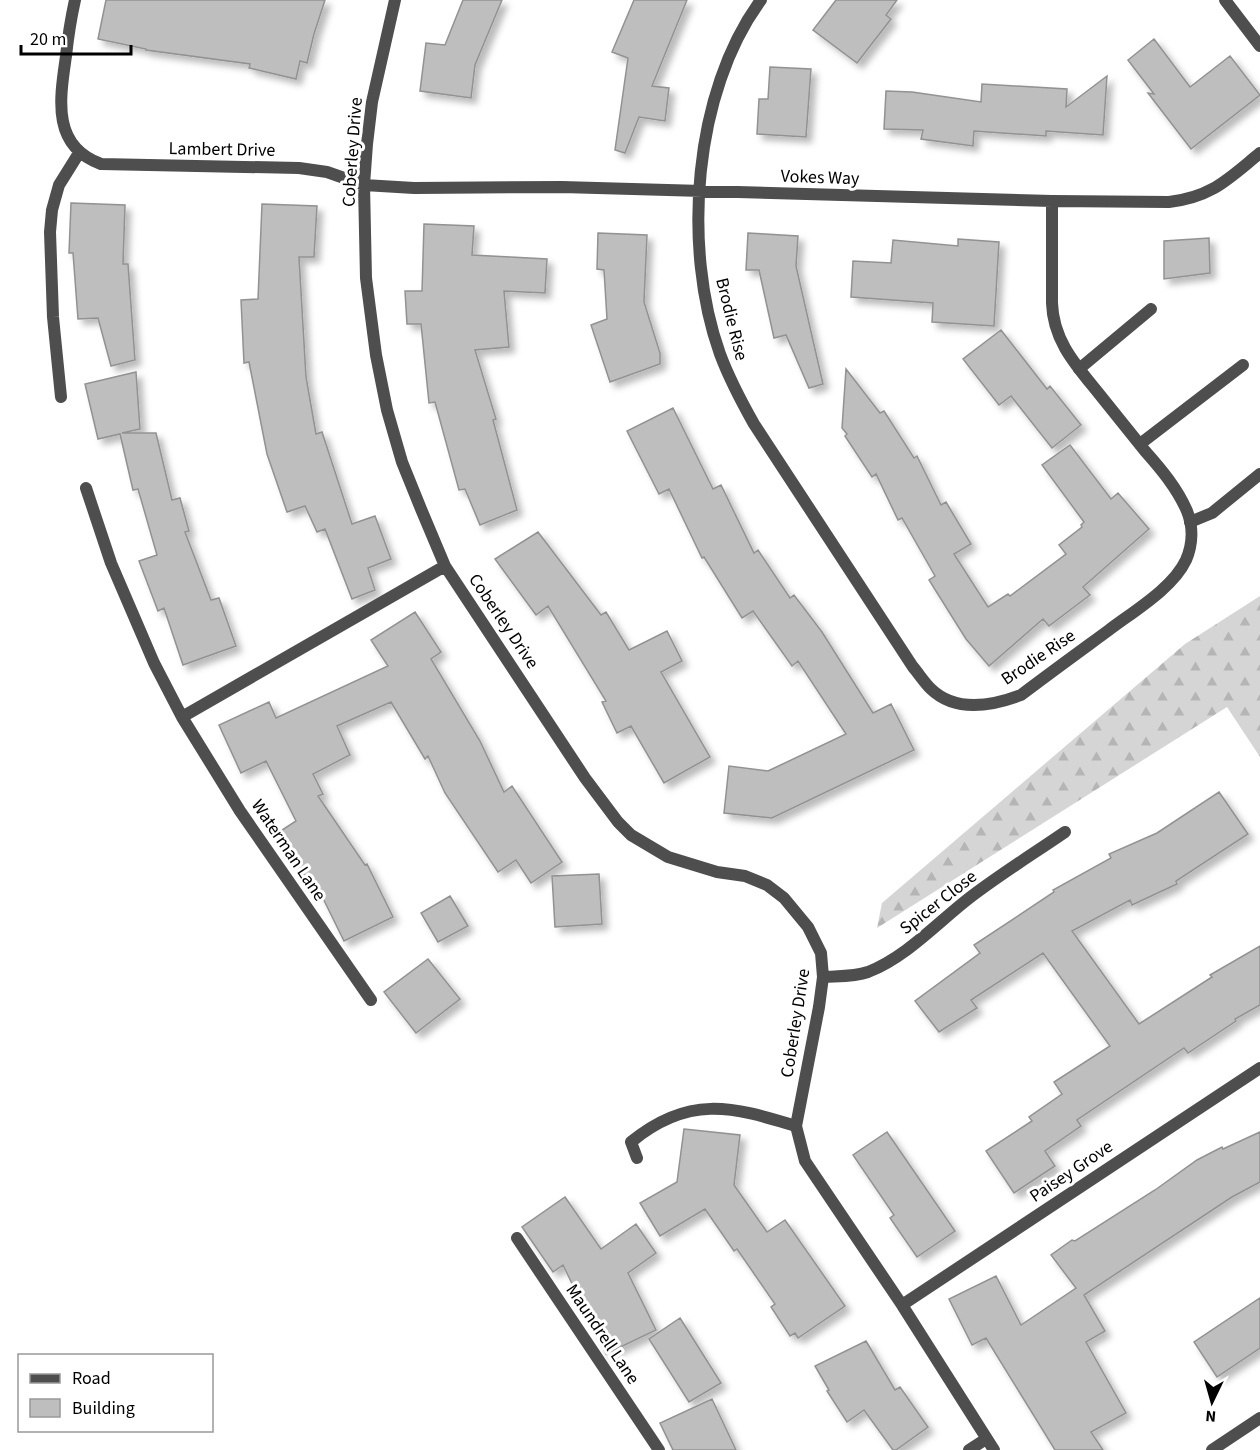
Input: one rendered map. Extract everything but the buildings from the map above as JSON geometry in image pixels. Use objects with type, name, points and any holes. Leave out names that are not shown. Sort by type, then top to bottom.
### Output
[{"type":"street","points":[[61,397],[53,317],[50,232],[52,210],[59,185],[79,153],[69,139],[60,110],[61,88],[75,0]]},
{"type":"street","name":"Coberley Drive","points":[[395,0],[372,102],[364,185],[366,278],[376,355],[402,462],[445,566],[585,778],[618,822],[640,841],[668,857],[717,872],[746,876],[766,885],[796,910],[818,945],[823,964],[823,977],[796,1126],[805,1161],[902,1305],[994,1450]]},
{"type":"street","name":"Brodie Rise","points":[[761,0],[736,45],[720,81],[704,147],[698,230],[699,250],[709,312],[720,352],[740,400],[913,667],[932,690],[948,700],[965,705],[983,706],[1000,703],[1021,695],[1154,596],[1177,574],[1186,560],[1190,546],[1190,522],[1180,497],[1166,476],[1062,346],[1052,319],[1052,201]]},
{"type":"street","points":[[1225,0],[1260,46]]},
{"type":"street","name":"Lambert Drive","points":[[79,153],[101,164],[299,168],[327,172],[364,185]]},
{"type":"street","name":"Vokes Way","points":[[364,185],[414,188],[562,187],[1052,201],[1169,202],[1204,195],[1223,183],[1260,153]]},
{"type":"street","points":[[1079,369],[1151,309]]},
{"type":"street","points":[[1140,444],[1243,365]]},
{"type":"street","points":[[1190,522],[1212,513],[1260,474]]},
{"type":"street","name":"Waterman Lane","points":[[86,488],[111,563],[154,663],[182,717],[240,811],[371,1000]]},
{"type":"street","points":[[182,717],[445,566]]},
{"type":"street","name":"Spicer Close","points":[[823,977],[867,972],[883,964],[908,948],[969,898],[1065,832]]},
{"type":"street","name":"Paisey Grove","points":[[902,1305],[1260,1068]]},
{"type":"street","points":[[637,1158],[631,1142],[649,1127],[678,1114],[708,1108],[731,1109],[796,1126]]},
{"type":"street","name":"Maundrell Lane","points":[[517,1238],[659,1450]]},
{"type":"street","points":[[1212,1450],[1260,1418]]},
{"type":"street","points":[[969,1450],[986,1439]]},
{"type":"green space","points":[[1260,596],[1260,757],[1227,707],[877,928],[882,903],[1185,644]]}]
